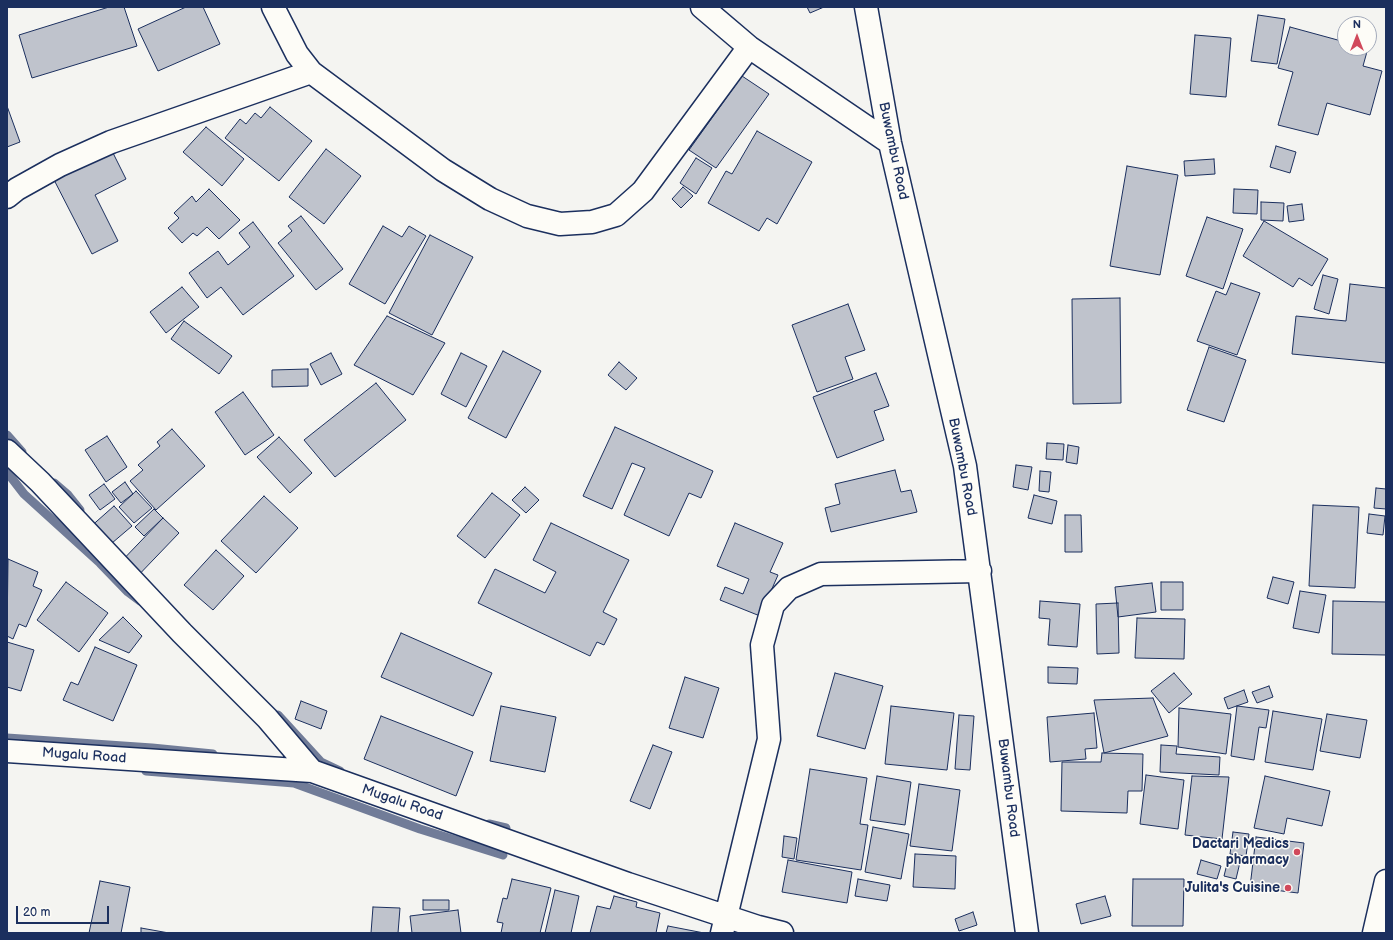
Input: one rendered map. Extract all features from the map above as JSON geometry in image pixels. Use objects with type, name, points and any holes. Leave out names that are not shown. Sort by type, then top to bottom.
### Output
[{"type":"street","points":[[273,7],[297,54],[311,72],[443,170],[490,200],[527,216],[560,224],[592,222],[616,215],[643,191],[749,47]]},
{"type":"street","points":[[702,7],[749,47],[890,143]]},
{"type":"street","name":"Buwambu Road","points":[[866,7],[890,143],[964,466],[980,571],[1027,933]]},
{"type":"street","points":[[7,197],[17,189],[60,165],[111,142],[311,72]]},
{"type":"street","points":[[7,451],[40,482],[182,633],[267,718],[312,771]]},
{"type":"street","points":[[724,925],[769,739],[762,645],[773,605],[789,588],[821,574],[980,571]]},
{"type":"street","name":"Mugalu Road","points":[[7,750],[312,771],[628,884],[724,925],[782,933]]},
{"type":"street","points":[[1374,933],[1386,881]]},
{"type":"building","points":[[109,7],[124,7],[137,46],[32,78],[19,35]]},
{"type":"building","points":[[186,7],[203,7],[220,44],[158,71],[138,29]]},
{"type":"building","points":[[807,7],[824,7],[810,13]]},
{"type":"building","points":[[1258,15],[1285,19],[1277,64],[1251,61]]},
{"type":"building","points":[[1290,27],[1337,40],[1337,56],[1366,56],[1363,66],[1382,71],[1370,115],[1327,103],[1318,135],[1278,125],[1293,72],[1278,68]]},
{"type":"building","points":[[1195,35],[1231,38],[1226,97],[1190,94]]},
{"type":"building","points":[[742,76],[769,94],[716,168],[689,150]]},
{"type":"building","points":[[7,106],[20,142],[7,147]]},
{"type":"building","points":[[270,107],[312,141],[279,181],[225,138],[240,119],[246,124],[255,113],[261,118]]},
{"type":"building","points":[[206,127],[244,159],[222,186],[183,152]]},
{"type":"building","points":[[757,131],[812,162],[777,224],[767,218],[759,231],[708,203],[726,171],[732,174]]},
{"type":"building","points":[[109,145],[126,179],[95,195],[118,241],[92,254],[51,174]]},
{"type":"building","points":[[1276,146],[1296,152],[1290,173],[1270,167]]},
{"type":"building","points":[[326,149],[361,176],[324,224],[289,197]]},
{"type":"building","points":[[696,158],[712,168],[696,194],[680,183]]},
{"type":"building","points":[[1214,159],[1215,174],[1185,176],[1184,161]]},
{"type":"building","points":[[1127,166],[1178,175],[1160,275],[1110,266]]},
{"type":"building","points":[[683,187],[693,196],[681,208],[672,199]]},
{"type":"building","points":[[209,189],[240,220],[219,239],[207,227],[197,236],[193,233],[182,243],[168,228],[179,218],[174,213],[192,196],[196,202]]},
{"type":"building","points":[[1234,189],[1258,190],[1257,214],[1233,213]]},
{"type":"building","points":[[1261,202],[1284,203],[1283,221],[1261,220]]},
{"type":"building","points":[[1302,204],[1304,220],[1289,222],[1287,206]]},
{"type":"building","points":[[301,216],[343,269],[316,290],[278,243],[292,231],[288,226]]},
{"type":"building","points":[[1207,217],[1243,229],[1223,289],[1186,276]]},
{"type":"building","points":[[1264,221],[1328,259],[1312,286],[1299,278],[1293,287],[1243,256]]},
{"type":"building","points":[[253,222],[294,276],[243,315],[221,287],[207,298],[189,273],[218,251],[228,265],[250,247],[239,233]]},
{"type":"building","points":[[383,226],[402,237],[409,226],[426,236],[385,304],[349,284]]},
{"type":"building","points":[[430,235],[473,257],[432,335],[389,313]]},
{"type":"building","points":[[1323,275],[1338,279],[1329,314],[1314,309]]},
{"type":"building","points":[[1231,283],[1260,293],[1237,355],[1197,341],[1216,291],[1226,295]]},
{"type":"building","points":[[1350,284],[1386,288],[1386,363],[1292,354],[1296,316],[1346,321]]},
{"type":"building","points":[[182,287],[199,307],[166,333],[150,312]]},
{"type":"building","points":[[1120,298],[1121,403],[1073,404],[1072,299]]},
{"type":"building","points":[[848,304],[865,350],[845,357],[853,379],[817,392],[792,325]]},
{"type":"building","points":[[387,316],[445,343],[413,395],[354,365]]},
{"type":"building","points":[[184,321],[232,356],[219,374],[171,339]]},
{"type":"building","points":[[1209,347],[1246,360],[1224,422],[1187,410]]},
{"type":"building","points":[[503,351],[541,371],[506,438],[468,418]]},
{"type":"building","points":[[331,353],[342,374],[321,385],[310,364]]},
{"type":"building","points":[[461,353],[487,366],[466,407],[441,394]]},
{"type":"building","points":[[619,362],[637,378],[626,390],[608,375]]},
{"type":"building","points":[[308,369],[308,386],[272,387],[272,370]]},
{"type":"building","points":[[876,373],[889,406],[874,411],[884,440],[837,458],[813,397]]},
{"type":"building","points":[[376,383],[406,420],[335,477],[304,440]]},
{"type":"building","points":[[243,392],[274,435],[245,455],[215,412]]},
{"type":"building","points":[[615,427],[713,471],[701,498],[689,493],[669,536],[624,515],[645,468],[632,463],[612,509],[583,496]]},
{"type":"building","points":[[172,429],[205,466],[156,510],[130,481],[143,470],[138,465],[160,446],[157,442]]},
{"type":"building","points":[[107,436],[127,467],[106,482],[85,450]]},
{"type":"building","points":[[279,437],[312,473],[290,493],[257,457]]},
{"type":"building","points":[[1047,443],[1064,444],[1063,460],[1046,459]]},
{"type":"building","points":[[1068,445],[1079,447],[1077,464],[1066,462]]},
{"type":"building","points":[[1016,465],[1032,467],[1028,490],[1013,487]]},
{"type":"building","points":[[895,470],[901,492],[911,490],[917,512],[831,532],[825,508],[840,504],[835,484]]},
{"type":"building","points":[[1040,471],[1051,472],[1049,492],[1039,491]]},
{"type":"building","points":[[125,482],[133,494],[121,503],[112,492]]},
{"type":"building","points":[[104,484],[115,499],[100,510],[89,495]]},
{"type":"building","points":[[525,487],[539,500],[526,513],[512,500]]},
{"type":"building","points":[[1376,488],[1386,489],[1386,509],[1374,508]]},
{"type":"building","points":[[136,491],[152,508],[134,523],[119,507]]},
{"type":"building","points":[[492,493],[520,515],[485,558],[457,536]]},
{"type":"building","points":[[1034,495],[1057,501],[1052,524],[1028,518]]},
{"type":"building","points":[[264,496],[298,528],[256,573],[221,541]]},
{"type":"building","points":[[1313,505],[1359,507],[1355,588],[1309,586]]},
{"type":"building","points":[[114,506],[132,526],[105,549],[88,529]]},
{"type":"building","points":[[154,509],[163,518],[144,536],[135,527]]},
{"type":"building","points":[[1369,514],[1385,516],[1383,535],[1367,533]]},
{"type":"building","points":[[1065,515],[1081,515],[1082,552],[1065,552]]},
{"type":"building","points":[[163,518],[179,533],[131,583],[115,568]]},
{"type":"building","points":[[551,523],[629,560],[603,612],[617,619],[604,645],[597,642],[590,656],[478,603],[495,569],[545,593],[556,572],[533,560]]},
{"type":"building","points":[[735,523],[783,543],[770,572],[778,575],[760,616],[720,600],[725,587],[743,594],[749,579],[717,566]]},
{"type":"building","points":[[216,550],[244,576],[213,610],[184,585]]},
{"type":"building","points":[[8,559],[38,572],[33,586],[42,590],[26,627],[19,624],[13,639],[7,636]]},
{"type":"building","points":[[1273,577],[1294,582],[1288,604],[1267,598]]},
{"type":"building","points":[[66,582],[108,613],[79,652],[37,620]]},
{"type":"building","points":[[1161,582],[1183,582],[1183,610],[1161,610]]},
{"type":"building","points":[[1152,583],[1156,612],[1118,617],[1115,587]]},
{"type":"building","points":[[1300,591],[1326,595],[1319,633],[1293,628]]},
{"type":"building","points":[[1040,601],[1080,604],[1077,647],[1048,645],[1050,619],[1039,618]]},
{"type":"building","points":[[1333,601],[1386,602],[1386,655],[1332,654]]},
{"type":"building","points":[[1118,603],[1119,653],[1097,654],[1096,604]]},
{"type":"building","points":[[123,617],[142,636],[129,653],[99,640]]},
{"type":"building","points":[[1137,618],[1185,619],[1184,659],[1135,658]]},
{"type":"building","points":[[401,633],[492,673],[473,716],[381,677]]},
{"type":"building","points":[[7,642],[34,650],[21,691],[7,687]]},
{"type":"building","points":[[95,647],[137,665],[113,721],[63,700],[71,682],[78,685]]},
{"type":"building","points":[[1048,667],[1078,668],[1077,684],[1048,683]]},
{"type":"building","points":[[835,673],[883,686],[865,749],[817,736]]},
{"type":"building","points":[[1174,673],[1192,694],[1169,713],[1151,691]]},
{"type":"building","points":[[685,677],[719,688],[703,738],[669,728]]},
{"type":"building","points":[[1269,686],[1273,697],[1257,703],[1252,692]]},
{"type":"building","points":[[1244,690],[1248,702],[1228,709],[1224,698]]},
{"type":"building","points":[[1153,698],[1168,736],[1104,753],[1094,700]]},
{"type":"building","points":[[301,701],[327,711],[321,729],[295,719]]},
{"type":"building","points":[[501,706],[556,717],[545,772],[490,761]]},
{"type":"building","points":[[891,706],[954,713],[947,770],[885,764]]},
{"type":"building","points":[[1237,706],[1269,710],[1266,728],[1259,727],[1254,760],[1231,756]]},
{"type":"building","points":[[1179,708],[1231,714],[1226,754],[1178,747]]},
{"type":"building","points":[[1273,711],[1322,719],[1313,770],[1265,762]]},
{"type":"building","points":[[1094,713],[1097,748],[1085,749],[1086,759],[1050,762],[1047,717]]},
{"type":"building","points":[[1327,714],[1367,720],[1360,758],[1320,751]]},
{"type":"building","points":[[959,715],[974,716],[970,770],[955,769]]},
{"type":"building","points":[[381,716],[473,752],[456,796],[364,759]]},
{"type":"building","points":[[653,745],[672,752],[650,809],[630,801]]},
{"type":"building","points":[[1161,745],[1177,746],[1176,754],[1220,757],[1219,775],[1160,772]]},
{"type":"building","points":[[1102,753],[1143,754],[1142,791],[1128,791],[1127,813],[1061,811],[1062,762],[1101,762]]},
{"type":"building","points":[[810,769],[867,778],[860,824],[868,825],[861,870],[796,860]]},
{"type":"building","points":[[1146,775],[1184,780],[1178,829],[1140,824]]},
{"type":"building","points":[[877,776],[911,782],[905,825],[870,820]]},
{"type":"building","points":[[1192,776],[1229,777],[1222,839],[1185,835]]},
{"type":"building","points":[[1265,776],[1330,791],[1322,826],[1287,818],[1284,834],[1254,828]]},
{"type":"building","points":[[919,784],[960,790],[952,851],[910,846]]},
{"type":"building","points":[[873,827],[909,834],[901,879],[865,872]]},
{"type":"building","points":[[1233,832],[1249,834],[1246,856],[1230,854]]},
{"type":"building","points":[[784,836],[797,838],[794,859],[782,857]]},
{"type":"building","points":[[1256,837],[1304,843],[1298,893],[1250,887]]},
{"type":"building","points":[[915,854],[956,856],[955,889],[913,887]]},
{"type":"building","points":[[1229,856],[1241,858],[1236,879],[1224,876]]},
{"type":"building","points":[[788,860],[852,872],[847,903],[782,892]]},
{"type":"building","points":[[1201,860],[1221,866],[1217,879],[1197,874]]},
{"type":"building","points":[[512,879],[551,888],[540,933],[501,933],[503,923],[497,922],[503,898],[507,899]]},
{"type":"building","points":[[858,879],[890,885],[887,901],[855,896]]},
{"type":"building","points":[[1133,879],[1184,879],[1183,926],[1132,926]]},
{"type":"building","points":[[100,881],[130,887],[121,933],[89,933]]},
{"type":"building","points":[[555,890],[579,896],[571,933],[545,933]]},
{"type":"building","points":[[614,896],[637,902],[636,907],[660,913],[656,933],[590,933],[597,906],[610,909]]},
{"type":"building","points":[[1105,896],[1111,916],[1081,924],[1076,904]]},
{"type":"building","points":[[423,900],[449,900],[449,910],[423,910]]},
{"type":"building","points":[[373,907],[400,908],[398,933],[371,933]]},
{"type":"building","points":[[458,910],[461,933],[412,933],[410,916]]},
{"type":"building","points":[[973,912],[977,925],[959,931],[955,919]]},
{"type":"building","points":[[668,926],[704,933],[666,933]]},
{"type":"building","points":[[141,928],[169,933],[141,933]]},
{"type":"waterway","points":[[7,435],[22,452]]},
{"type":"waterway","points":[[7,472],[24,494],[100,563],[128,592],[140,601]]},
{"type":"waterway","points":[[54,483],[68,495],[80,510]]},
{"type":"waterway","points":[[278,715],[321,762],[340,771]]},
{"type":"waterway","points":[[7,738],[152,748],[213,754]]},
{"type":"waterway","points":[[146,771],[294,783],[420,829],[503,855]]},
{"type":"waterway","points":[[489,824],[506,828]]},
{"type":"place","name":"Dactari Medics pharmacy","points":[[1297,852]]},
{"type":"place","name":"Julita's Cuisine","points":[[1288,888]]}]
